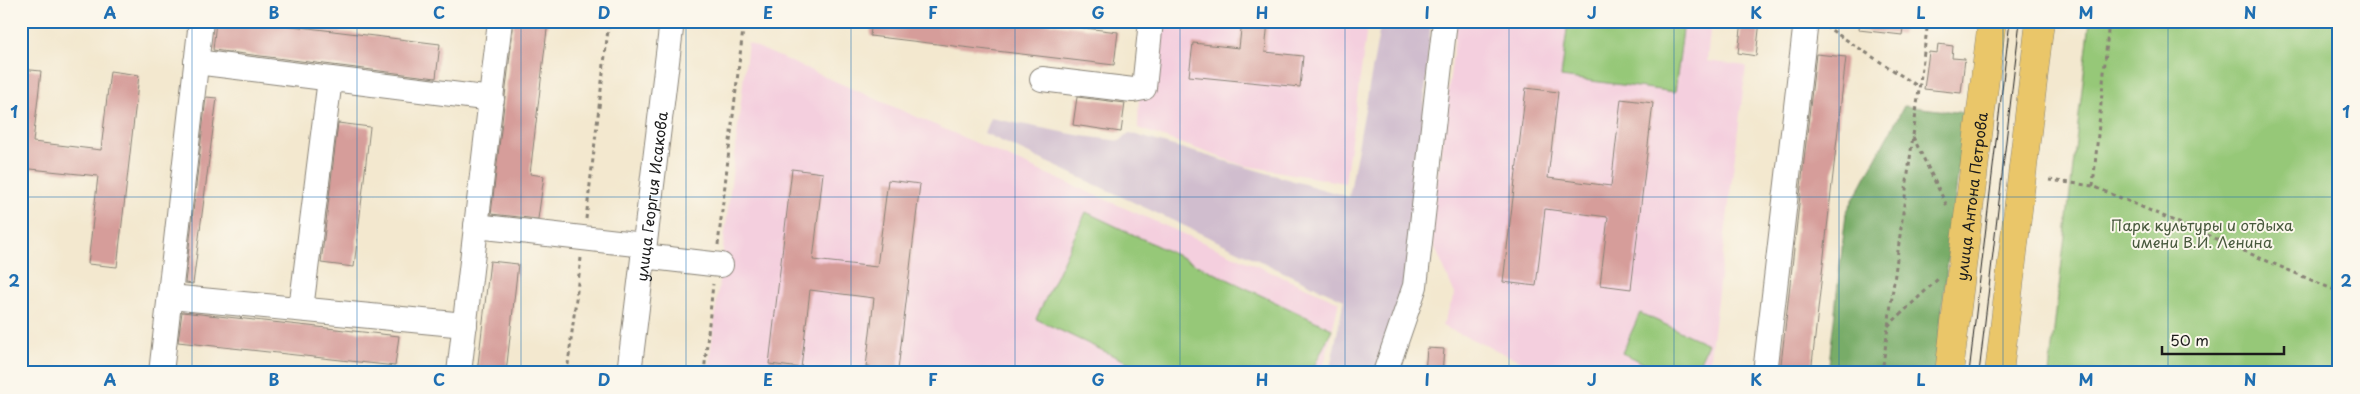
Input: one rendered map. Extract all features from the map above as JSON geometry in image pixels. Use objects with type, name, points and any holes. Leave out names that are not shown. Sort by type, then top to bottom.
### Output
[{"type":"main road","name":"улица Антона Петрова","points":[[1949,373],[1992,21]]},
{"type":"main road","points":[[1999,373],[2040,21]]},
{"type":"street","points":[[161,373],[201,21]]},
{"type":"street","points":[[459,373],[500,21]]},
{"type":"street","name":"улица Георгия Исакова","points":[[629,373],[672,21]]},
{"type":"street","points":[[1042,79],[1133,90],[1144,88],[1152,21]]},
{"type":"street","points":[[1385,373],[1415,286],[1432,171],[1445,21]]},
{"type":"street","points":[[1765,373],[1806,21]]},
{"type":"street","points":[[196,62],[492,99]]},
{"type":"street","points":[[301,309],[330,79]]},
{"type":"street","points":[[476,226],[584,238],[718,265]]},
{"type":"street","points":[[170,297],[465,325]]},
{"type":"path","points":[[567,373],[609,21]]},
{"type":"path","points":[[704,373],[718,265],[744,21]]},
{"type":"path","points":[[1817,21],[1919,87]]},
{"type":"path","points":[[1882,373],[1928,21]]},
{"type":"path","points":[[2093,186],[2109,21]]},
{"type":"path","points":[[1913,137],[1950,211]]},
{"type":"path","points":[[2049,180],[2093,186],[2339,292]]},
{"type":"path","points":[[1888,326],[1942,276]]},
{"type":"shaded area","points":[[1158,21],[1368,21],[1345,183],[1242,165],[1138,128],[1139,95]]},
{"type":"shaded area","points":[[1381,21],[1431,21],[1410,274],[1378,373],[1329,373],[1344,300],[984,133],[990,118],[1082,136],[1120,141],[1129,133],[1349,197]]},
{"type":"shaded area","points":[[1457,21],[1711,21],[1707,61],[1746,66],[1708,373],[1548,373],[1442,326],[1455,294],[1430,236]]},
{"type":"shaded area","points":[[748,43],[1339,302],[1322,373],[708,373]]},
{"type":"green space","points":[[1568,21],[1684,22],[1675,92],[1561,77]]},
{"type":"green space","name":"Парк культуры и отдыха имени В.И. Ленина","points":[[2090,21],[2339,21],[2339,373],[2049,373]]},
{"type":"green space","points":[[1904,106],[1965,113],[1935,373],[1828,373],[1846,213]]},
{"type":"green space","points":[[1086,212],[1332,329],[1311,373],[1150,373],[1036,319]]},
{"type":"green space","points":[[1640,313],[1708,344],[1695,373],[1664,373],[1622,353]]},
{"type":"building","points":[[216,21],[251,21],[440,44],[436,78],[213,50]]},
{"type":"building","points":[[514,21],[548,21],[530,174],[544,176],[538,219],[491,214]]},
{"type":"building","points":[[872,21],[1028,21],[1118,32],[1114,65],[870,36]]},
{"type":"building","points":[[1242,21],[1268,21],[1265,52],[1303,56],[1300,87],[1189,76],[1193,43],[1239,48]]},
{"type":"building","points":[[1742,21],[1760,21],[1756,56],[1738,53]]},
{"type":"building","points":[[1860,21],[1904,21],[1902,35],[1859,30]]},
{"type":"building","points":[[1938,44],[1953,46],[1952,58],[1965,59],[1961,93],[1924,89],[1929,52],[1937,53]]},
{"type":"building","points":[[1816,54],[1846,57],[1811,373],[1780,373]]},
{"type":"building","points":[[21,69],[41,71],[33,142],[101,150],[110,71],[139,75],[117,267],[88,264],[98,176],[21,168]]},
{"type":"building","points":[[1526,88],[1558,92],[1548,178],[1611,186],[1621,99],[1653,103],[1631,289],[1600,285],[1608,217],[1545,209],[1536,286],[1503,282]]},
{"type":"building","points":[[206,97],[217,98],[193,284],[185,283]]},
{"type":"building","points":[[1077,97],[1125,103],[1121,132],[1073,125]]},
{"type":"building","points":[[338,123],[370,127],[354,267],[321,263]]},
{"type":"building","points":[[792,169],[823,173],[813,260],[877,267],[888,180],[920,184],[898,370],[866,367],[874,298],[810,290],[801,368],[769,364]]},
{"type":"building","points":[[490,261],[518,264],[506,373],[477,373]]},
{"type":"building","points":[[182,312],[399,336],[395,366],[178,342]]},
{"type":"building","points":[[1427,348],[1444,349],[1442,373],[1425,373]]},
{"type":"tram line","points":[[1969,373],[2010,21]]},
{"type":"tram line","points":[[1979,373],[2020,21]]}]
